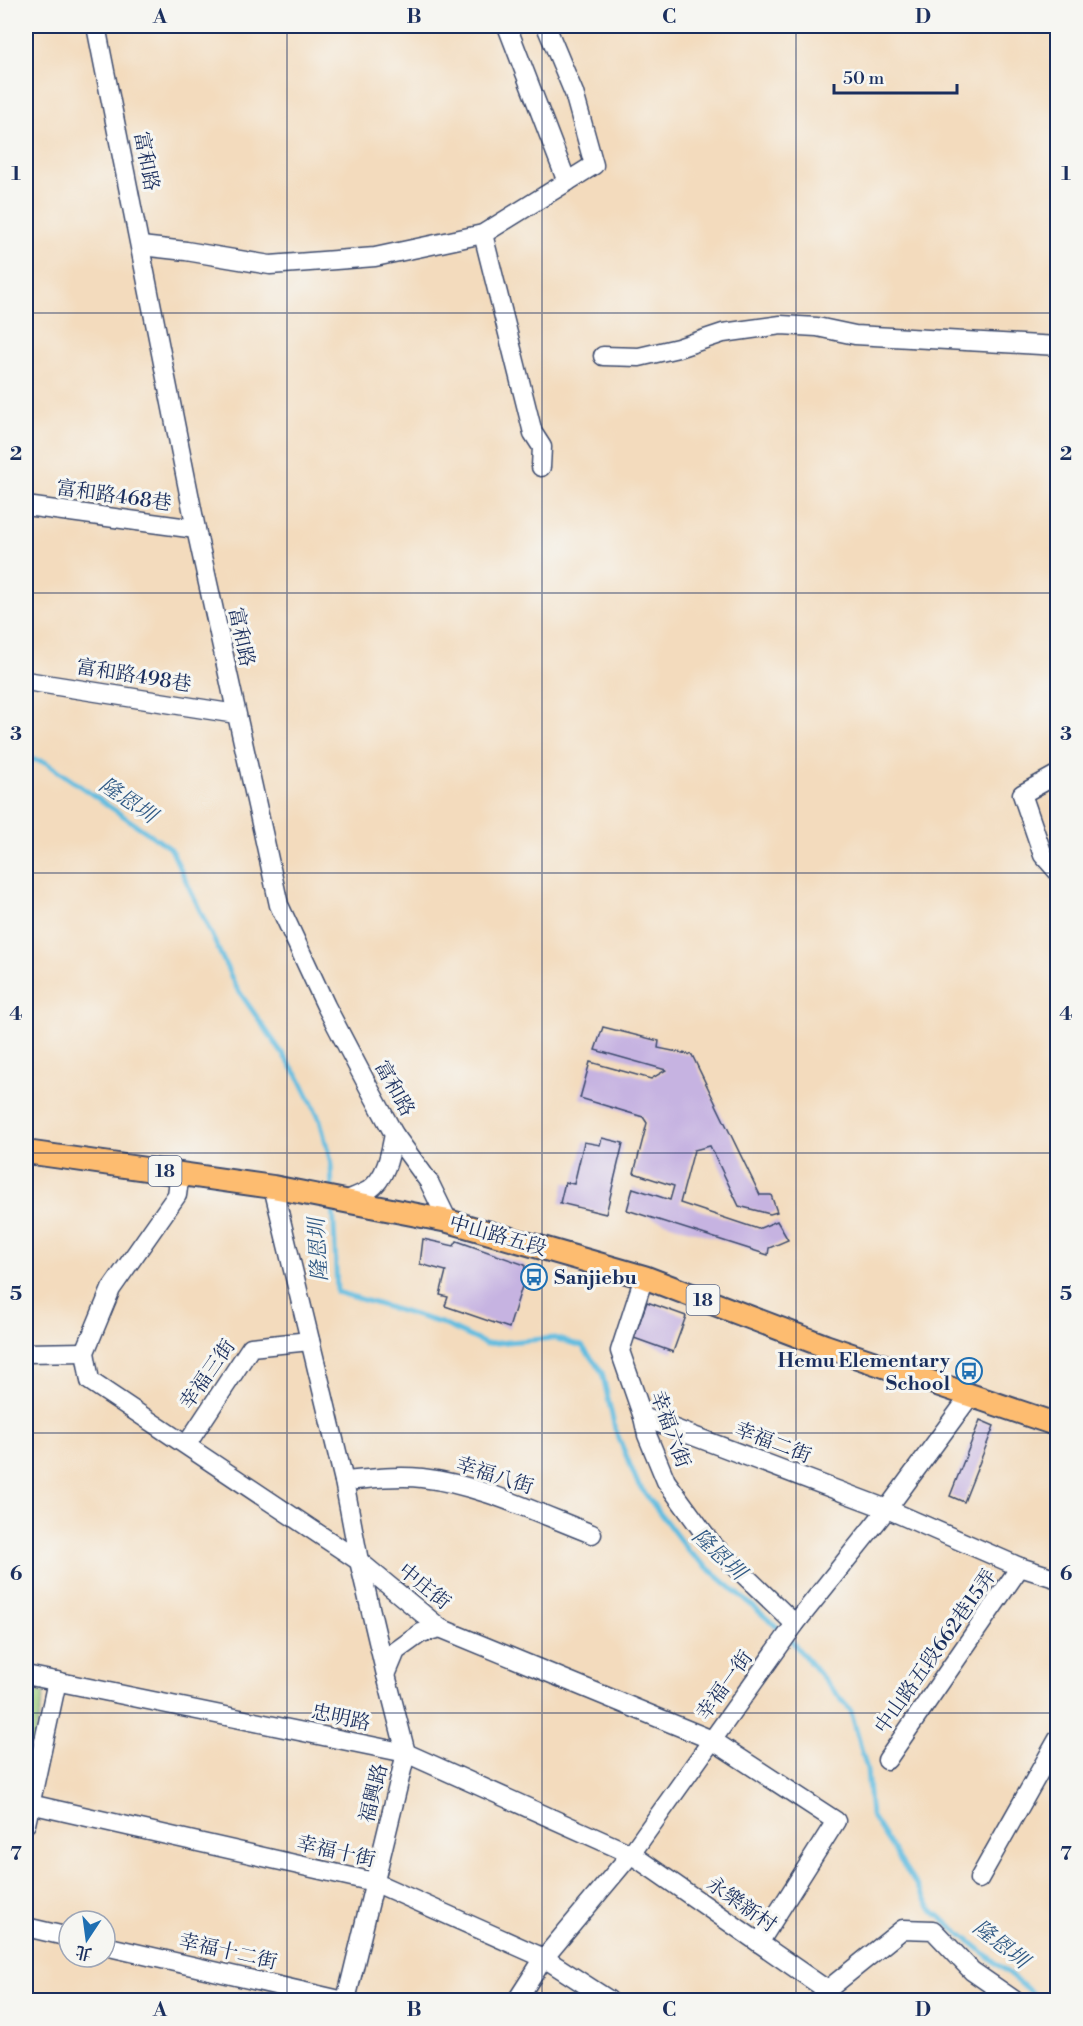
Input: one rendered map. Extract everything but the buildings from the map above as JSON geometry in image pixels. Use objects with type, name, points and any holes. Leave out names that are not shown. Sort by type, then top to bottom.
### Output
[{"type":"main road","name":"18","points":[[26,1152],[273,1187],[344,1200]]},
{"type":"main road","name":"中山路五段","points":[[344,1200],[448,1221],[644,1277],[825,1346],[1058,1425]]},
{"type":"street","name":"富和路","points":[[96,26],[196,529],[279,905],[326,1006],[394,1134],[429,1182],[448,1221]]},
{"type":"street","points":[[507,26],[567,182]]},
{"type":"street","points":[[141,246],[270,265],[375,257],[483,234],[594,165],[574,93],[546,26]]},
{"type":"street","points":[[483,234],[533,434],[542,447],[541,467]]},
{"type":"street","points":[[603,356],[639,357],[678,348],[723,333],[781,325],[817,327],[855,335],[1058,346]]},
{"type":"street","name":"富和路468巷","points":[[26,506],[196,529]]},
{"type":"street","name":"富和路498巷","points":[[26,681],[236,714]]},
{"type":"street","points":[[1058,774],[1022,794],[1043,855],[1058,872]]},
{"type":"street","points":[[344,1200],[369,1189],[382,1174],[388,1162],[394,1134]]},
{"type":"street","points":[[26,1353],[85,1352],[111,1289],[177,1195],[180,1173]]},
{"type":"street","name":"福興路","points":[[273,1187],[344,1481],[359,1561],[406,1753],[346,2001]]},
{"type":"street","name":"幸福六街","points":[[644,1277],[620,1351],[647,1435],[666,1481],[712,1544],[795,1624]]},
{"type":"street","name":"幸福三街","points":[[187,1444],[251,1347],[310,1341]]},
{"type":"street","name":"中庄街","points":[[85,1352],[90,1381],[359,1561],[440,1628],[712,1740],[836,1821],[759,1943]]},
{"type":"street","name":"幸福一街","points":[[517,2001],[544,1958],[631,1854],[795,1624],[887,1509],[970,1396]]},
{"type":"street","name":"幸福二街","points":[[643,1417],[887,1509]]},
{"type":"street","name":"幸福八街","points":[[344,1481],[421,1478],[461,1485],[592,1534]]},
{"type":"street","name":"中山路五段662巷15弄","points":[[887,1509],[1020,1567],[1058,1579]]},
{"type":"street","name":"中山路五段662巷15弄","points":[[887,1760],[1020,1567]]},
{"type":"street","points":[[386,1675],[396,1651],[422,1634],[440,1628]]},
{"type":"street","name":"忠明路","points":[[26,1675],[406,1753],[631,1854]]},
{"type":"street","points":[[26,1824],[57,1681]]},
{"type":"street","points":[[979,1879],[1058,1739]]},
{"type":"street","name":"幸福十街","points":[[30,1804],[374,1882],[544,1958],[609,2001]]},
{"type":"street","name":"永樂新村","points":[[631,1854],[759,1943],[824,1995],[903,1929],[933,1930],[972,1971],[1014,2001]]},
{"type":"street","points":[[26,1927],[57,1934]]},
{"type":"street","name":"幸福十二街","points":[[117,1949],[340,2001]]},
{"type":"green space","points":[[26,1689],[44,1693],[26,1778]]},
{"type":"waterway","name":"隆恩圳","points":[[26,758],[45,762],[171,849],[236,987],[300,1079],[320,1120],[331,1163],[332,1192]]},
{"type":"waterway","name":"隆恩圳","points":[[333,1204],[337,1292],[441,1323],[486,1344],[554,1338],[582,1346],[602,1372],[615,1429],[638,1484],[689,1552],[777,1627]]},
{"type":"waterway","name":"隆恩圳","points":[[788,1637],[851,1711],[867,1770],[871,1815],[933,1911],[1037,1997],[1045,2000]]},
{"type":"place","name":"Sanjiebu","points":[[534,1277]]},
{"type":"place","name":"Hemu Elementary School","points":[[969,1371]]}]
